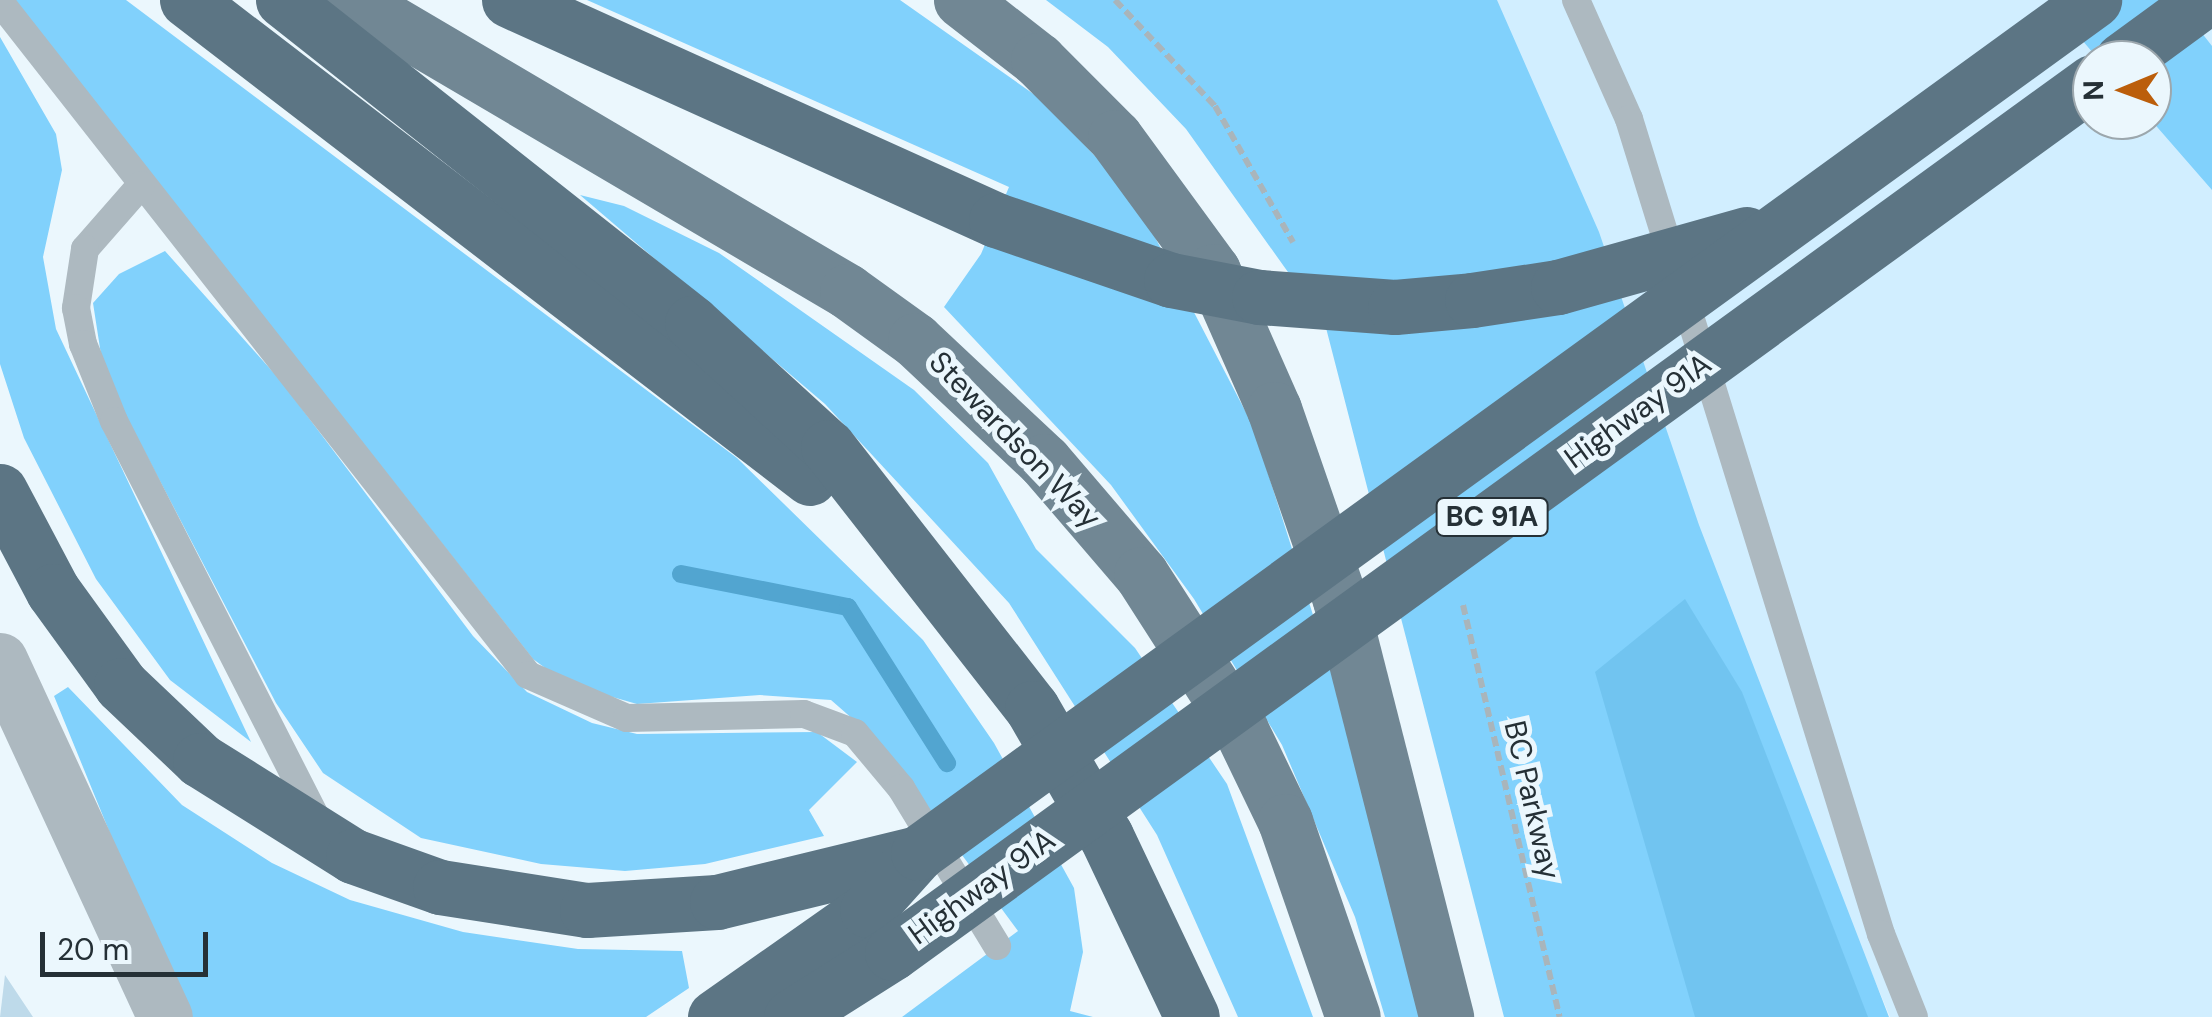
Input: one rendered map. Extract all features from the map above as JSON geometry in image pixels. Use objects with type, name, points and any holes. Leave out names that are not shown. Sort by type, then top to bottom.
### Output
[{"type":"highway","points":[[187,0],[806,474],[995,658]]},
{"type":"highway","points":[[283,0],[565,219],[814,435],[995,658],[1112,848],[1192,1017]]},
{"type":"highway","points":[[509,0],[996,220],[1171,280],[1258,297],[1395,306],[1558,287],[1788,222]]},
{"type":"highway","name":"BC 91A","points":[[868,911],[918,853],[2094,0]]},
{"type":"highway","points":[[2149,40],[2204,0]]},
{"type":"highway","name":"Highway 91A","points":[[868,911],[2072,96]]},
{"type":"highway","points":[[0,492],[53,591],[122,685],[200,760],[329,842],[440,887],[587,910],[717,902],[868,911]]},
{"type":"highway","points":[[715,1017],[868,911]]},
{"type":"highway","points":[[791,1017],[868,911]]},
{"type":"highway","points":[[824,1017],[868,911]]},
{"type":"main road","name":"Stewardson Way","points":[[353,0],[847,291],[915,340],[1044,461],[1141,574],[1241,730],[1285,821],[1353,1017]]},
{"type":"main road","points":[[961,0],[1038,60],[1115,137],[1213,272],[1274,409],[1340,600],[1446,1017]]},
{"type":"street","points":[[0,660],[165,1017]]},
{"type":"lane","points":[[1576,0],[1628,119],[1880,934],[1914,1017]]},
{"type":"lane","points":[[0,2],[528,675],[627,718],[775,712],[833,721],[855,733],[901,788],[997,946]]},
{"type":"lane","points":[[141,185],[85,249],[76,308],[83,344],[114,421],[329,842]]},
{"type":"lane","points":[[966,894],[1060,836],[1112,848]]},
{"type":"path","points":[[1116,0],[1216,106],[1300,254]]},
{"type":"path","name":"BC Parkway","points":[[1460,594],[1560,1017]]},
{"type":"shaded area","points":[[14,0],[126,0],[737,458],[923,640],[994,743],[1074,888],[1083,952],[1070,1011],[1093,1017],[902,1017],[1018,931],[878,741],[831,700],[760,695],[637,704],[567,684],[533,659]]},
{"type":"shaded area","points":[[587,0],[900,0],[1042,100],[1112,174],[1143,214],[1253,426],[1347,722],[1421,1017],[1385,1017],[1355,917],[1282,745],[1194,599],[1111,485],[944,307],[981,254],[1009,187]]},
{"type":"shaded area","points":[[1046,0],[1497,0],[1599,232],[1699,525],[1889,1017],[1504,1017],[1325,324],[1186,129],[1108,47]]},
{"type":"shaded area","points":[[1480,0],[2212,0],[2212,1017],[1890,1017],[1708,582]]},
{"type":"shaded area","points":[[2048,0],[2176,0],[2212,46],[2212,190],[2168,140],[2172,140],[2172,40],[2082,40]]},
{"type":"shaded area","points":[[0,37],[56,134],[62,170],[43,257],[56,329],[251,742],[170,680],[96,579],[24,438],[0,364]]},
{"type":"shaded area","points":[[580,195],[624,206],[719,253],[914,390],[988,463],[1036,549],[1135,648],[1227,784],[1313,1017],[1238,1017],[1157,835],[1009,603],[825,404]]},
{"type":"shaded area","points":[[165,251],[281,381],[473,636],[527,692],[592,723],[637,734],[817,732],[857,762],[809,810],[824,836],[705,864],[625,871],[541,864],[421,838],[323,773],[276,703],[104,374],[93,303],[119,274]]},
{"type":"shaded area","points":[[1685,599],[1742,692],[1868,1017],[1695,1017],[1595,672]]},
{"type":"shaded area","points":[[68,687],[182,805],[272,863],[350,900],[463,932],[578,949],[682,951],[689,988],[646,1017],[185,1017],[54,696]]},
{"type":"building","points":[[5,975],[33,1017],[0,1017]]},
{"type":"waterway","points":[[681,574],[848,607],[947,763]]}]
